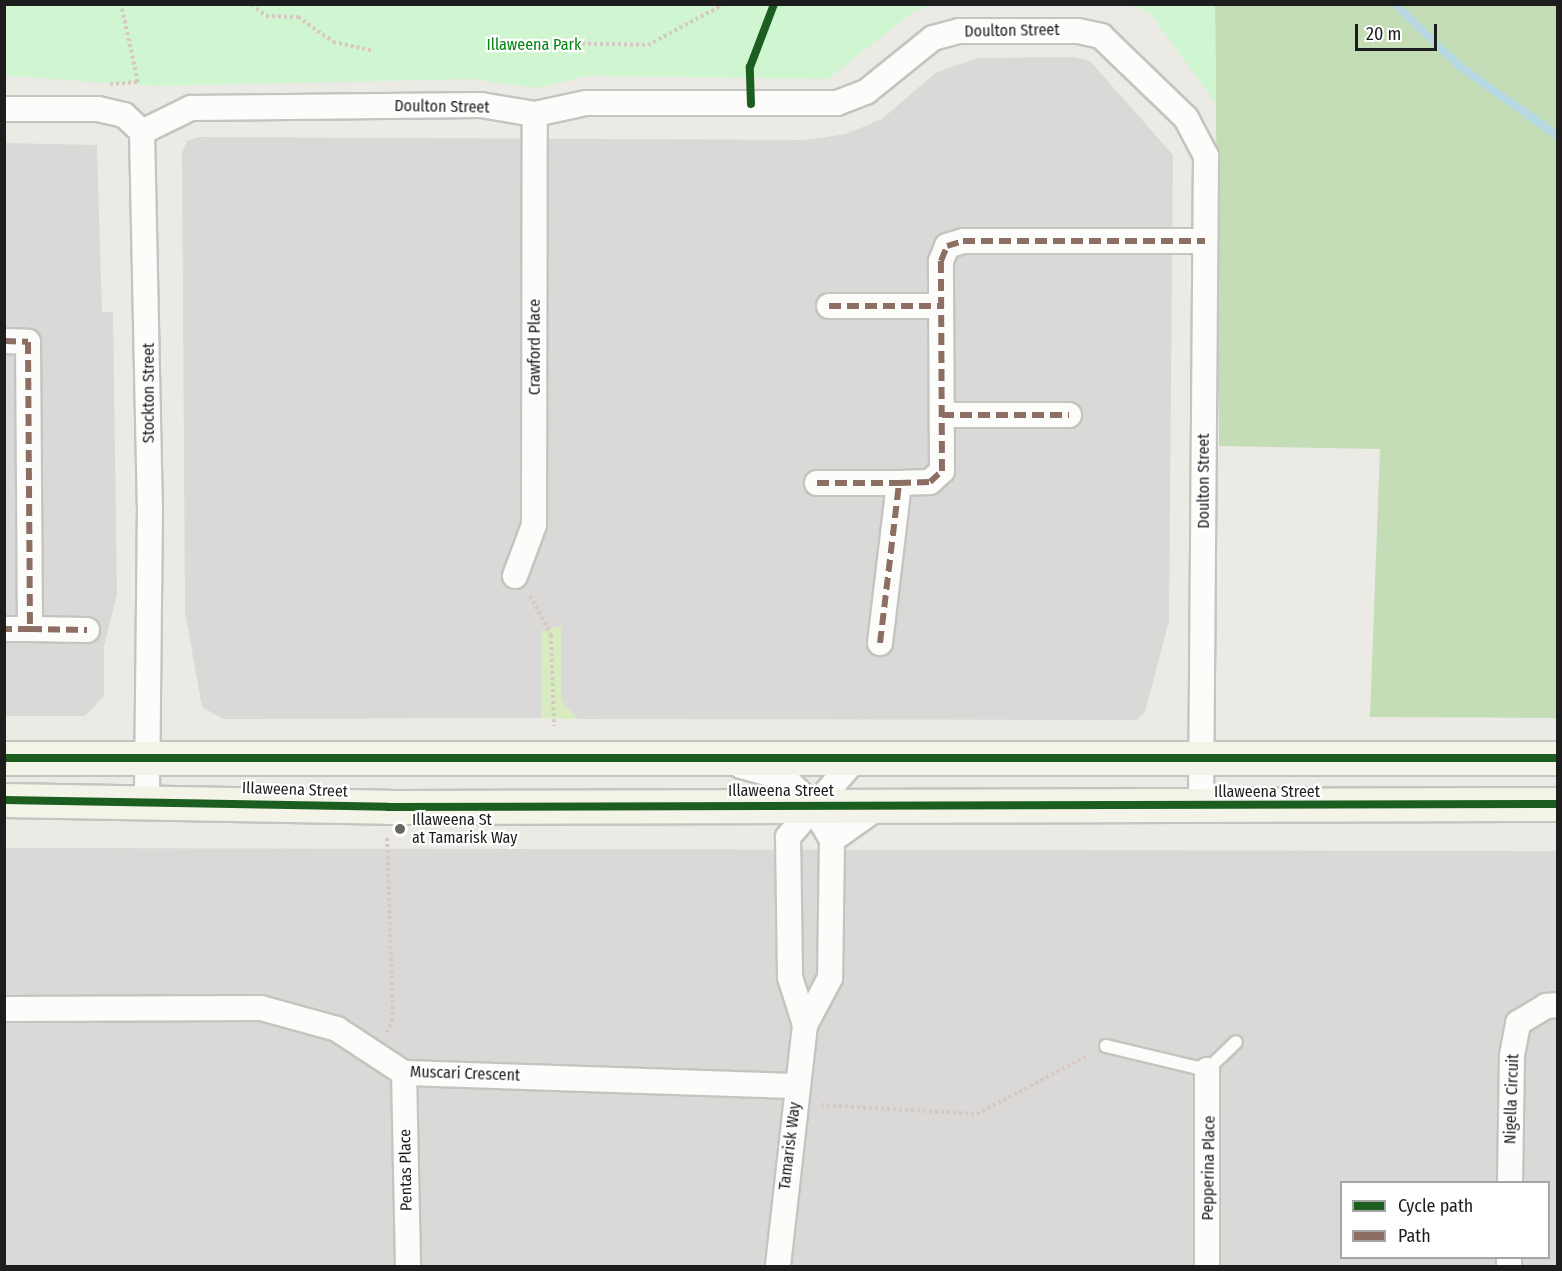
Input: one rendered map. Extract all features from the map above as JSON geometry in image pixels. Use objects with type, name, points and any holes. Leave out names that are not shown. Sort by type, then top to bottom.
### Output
[{"type":"main road","name":"Illaweena Street","points":[[4,758],[858,756],[1557,758]]},
{"type":"main road","name":"Illaweena Street","points":[[4,800],[147,800],[388,807],[750,804],[1201,806],[1557,804]]},
{"type":"street","name":"Doulton Street","points":[[142,132],[191,108],[481,105],[535,114],[586,103],[837,103],[866,92],[933,38],[959,31],[1078,31],[1101,36],[1199,135],[1206,156],[1201,806]]},
{"type":"street","points":[[4,109],[98,109],[124,115],[142,132]]},
{"type":"street","name":"Crawford Place","points":[[515,576],[534,525],[535,114]]},
{"type":"street","name":"Stockton Street","points":[[142,132],[148,269],[150,759],[147,800]]},
{"type":"street","points":[[817,483],[930,482],[942,471],[941,261],[947,246],[963,241],[1205,241]]},
{"type":"street","points":[[830,306],[941,306]]},
{"type":"street","points":[[4,341],[28,342],[30,629]]},
{"type":"street","points":[[942,415],[1069,415]]},
{"type":"street","points":[[880,643],[899,483]]},
{"type":"street","points":[[4,629],[87,630]]},
{"type":"street","points":[[750,804],[788,840],[812,804],[858,756]]},
{"type":"street","name":"Tamarisk Way","points":[[704,757],[785,778],[812,804],[832,840],[830,978],[805,1025],[778,1266]]},
{"type":"street","points":[[832,840],[881,805]]},
{"type":"street","name":"Tamarisk Way","points":[[788,840],[790,977],[805,1025]]},
{"type":"street","name":"Nigella Circuit","points":[[1510,1181],[1512,1055],[1518,1023],[1557,1005]]},
{"type":"street","name":"Muscari Crescent","points":[[4,1009],[261,1008],[337,1029],[404,1073],[797,1086]]},
{"type":"street","name":"Pepperina Place","points":[[1206,1266],[1207,1070]]},
{"type":"street","name":"Pentas Place","points":[[404,1073],[408,1266]]},
{"type":"lane","points":[[1106,1046],[1207,1070],[1236,1042]]},
{"type":"path","points":[[98,109],[103,84],[138,82],[121,4]]},
{"type":"path","points":[[252,4],[266,16],[298,17],[333,42],[372,50]]},
{"type":"path","points":[[492,41],[648,45],[724,4]]},
{"type":"path","points":[[515,576],[551,634],[554,726]]},
{"type":"path","points":[[379,1056],[393,1019],[387,836]]},
{"type":"path","points":[[797,1086],[824,1108],[977,1114],[1106,1046]]},
{"type":"shaded area","points":[[1074,57],[1090,61],[1173,155],[1169,621],[1145,712],[1136,720],[577,719],[561,701],[561,626],[541,632],[541,718],[223,719],[202,707],[185,612],[182,153],[187,141],[199,137],[805,140],[846,134],[882,119],[935,73],[977,58]]},
{"type":"shaded area","points":[[5,143],[97,145],[102,312],[113,312],[117,594],[104,647],[104,696],[85,716],[5,716]]},
{"type":"shaded area","points":[[4,848],[1557,851],[1557,1266],[5,1266]]},
{"type":"green space","name":"Illaweena Park","points":[[5,4],[931,5],[913,12],[828,79],[586,76],[538,88],[471,79],[156,86],[5,76]]},
{"type":"green space","points":[[1131,5],[1215,5],[1216,104],[1150,13]]},
{"type":"green space","points":[[1215,5],[1557,5],[1557,718],[1370,717],[1380,449],[1219,446]]},
{"type":"green space","points":[[561,626],[561,701],[577,719],[541,718],[541,632]]},
{"type":"waterway","points":[[1395,4],[1459,66],[1558,136]]},
{"type":"marked path","points":[[880,643],[899,483],[930,482],[942,471],[941,261],[947,246],[963,241],[1205,241]]},
{"type":"marked path","points":[[829,306],[941,306]]},
{"type":"marked path","points":[[4,341],[28,342],[30,629],[4,629]]},
{"type":"marked path","points":[[942,415],[1069,415]]},
{"type":"marked path","points":[[817,483],[899,483]]},
{"type":"marked path","points":[[30,629],[87,630]]},
{"type":"cycle path","points":[[751,104],[750,67],[774,4]]},
{"type":"cycle path","points":[[4,758],[1558,758]]},
{"type":"cycle path","points":[[4,800],[388,807],[1558,804]]},
{"type":"place","name":"Illaweena St at Tamarisk Way","points":[[400,829]]}]
